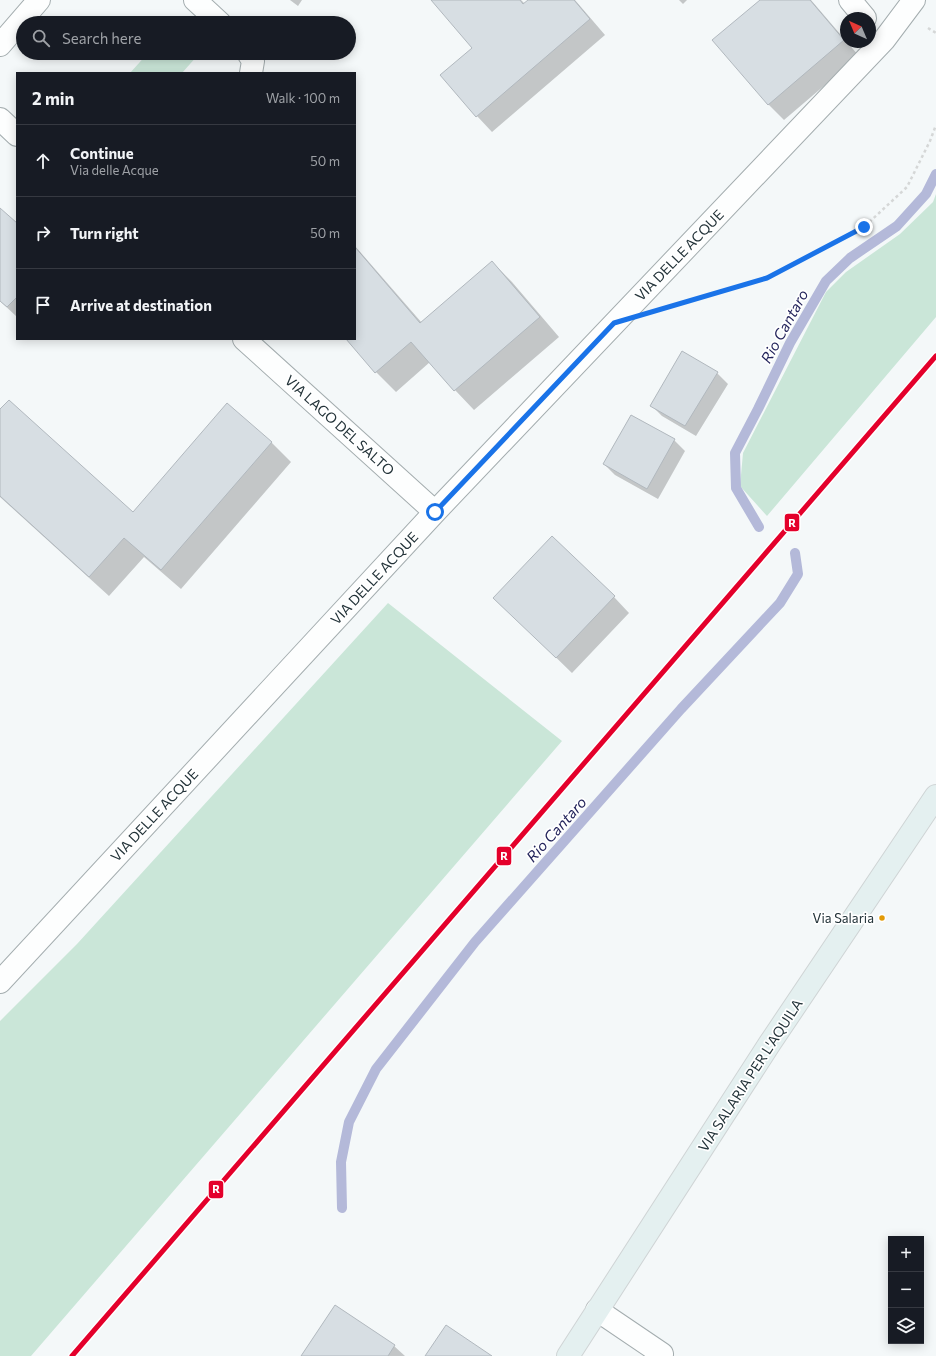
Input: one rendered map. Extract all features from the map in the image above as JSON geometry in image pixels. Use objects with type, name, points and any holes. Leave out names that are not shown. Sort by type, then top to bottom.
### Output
[{"type":"main road","name":"VIA SALARIA PER L'AQUILA","points":[[568,1356],[770,1043],[936,796]]},
{"type":"street","points":[[25,16],[39,0]]},
{"type":"street","points":[[195,0],[212,16]]},
{"type":"street","points":[[850,0],[860,12]]},
{"type":"street","name":"VIA DELLE ACQUE","points":[[0,982],[435,512],[884,40],[914,0]]},
{"type":"street","points":[[0,45],[16,27]]},
{"type":"street","points":[[876,31],[884,40]]},
{"type":"street","points":[[251,72],[253,62],[252,60]]},
{"type":"street","points":[[0,120],[16,134]]},
{"type":"street","name":"VIA LAGO DEL SALTO","points":[[245,340],[435,512]]},
{"type":"street","points":[[597,1310],[662,1355]]},
{"type":"path","points":[[668,307],[767,278],[864,227],[907,187],[936,126]]},
{"type":"green space","points":[[142,60],[194,60],[183,72],[131,72]]},
{"type":"green space","points":[[936,194],[936,317],[767,516],[740,486],[743,453],[826,292],[846,272],[900,234],[933,202]]},
{"type":"green space","points":[[388,603],[562,741],[31,1356],[0,1356],[0,1021],[77,944]]},
{"type":"building","points":[[431,0],[520,0],[523,4],[528,0],[574,0],[590,19],[476,117],[440,75],[472,48]]},
{"type":"building","points":[[760,0],[810,0],[840,35],[840,43],[768,105],[712,40]]},
{"type":"building","points":[[0,208],[16,222],[16,298],[7,307],[0,301]]},
{"type":"building","points":[[356,248],[420,323],[492,261],[540,317],[454,391],[411,342],[375,373],[347,340],[356,340]]},
{"type":"building","points":[[682,351],[718,372],[685,426],[650,406]]},
{"type":"building","points":[[9,400],[133,512],[227,403],[272,442],[161,570],[124,538],[89,577],[0,496],[0,409]]},
{"type":"building","points":[[631,415],[675,439],[647,489],[603,464]]},
{"type":"building","points":[[552,536],[615,596],[556,658],[493,598]]},
{"type":"building","points":[[335,1305],[395,1345],[388,1356],[301,1356]]},
{"type":"building","points":[[446,1325],[492,1356],[425,1356]]},
{"type":"waterway","name":"Rio Cantaro","points":[[759,527],[736,488],[735,453],[790,343],[826,281],[850,258],[897,226],[926,194],[936,174]]},
{"type":"waterway","name":"Rio Cantaro","points":[[342,1208],[341,1162],[349,1122],[376,1069],[475,942],[681,709],[780,603],[798,574],[795,553]]},
{"type":"transit line","name":"R","points":[[72,1356],[936,356]]},
{"type":"place","name":"Via Salaria","points":[[882,918]]},
{"type":"route","points":[[435,512],[614,323],[767,278],[864,227]]}]
